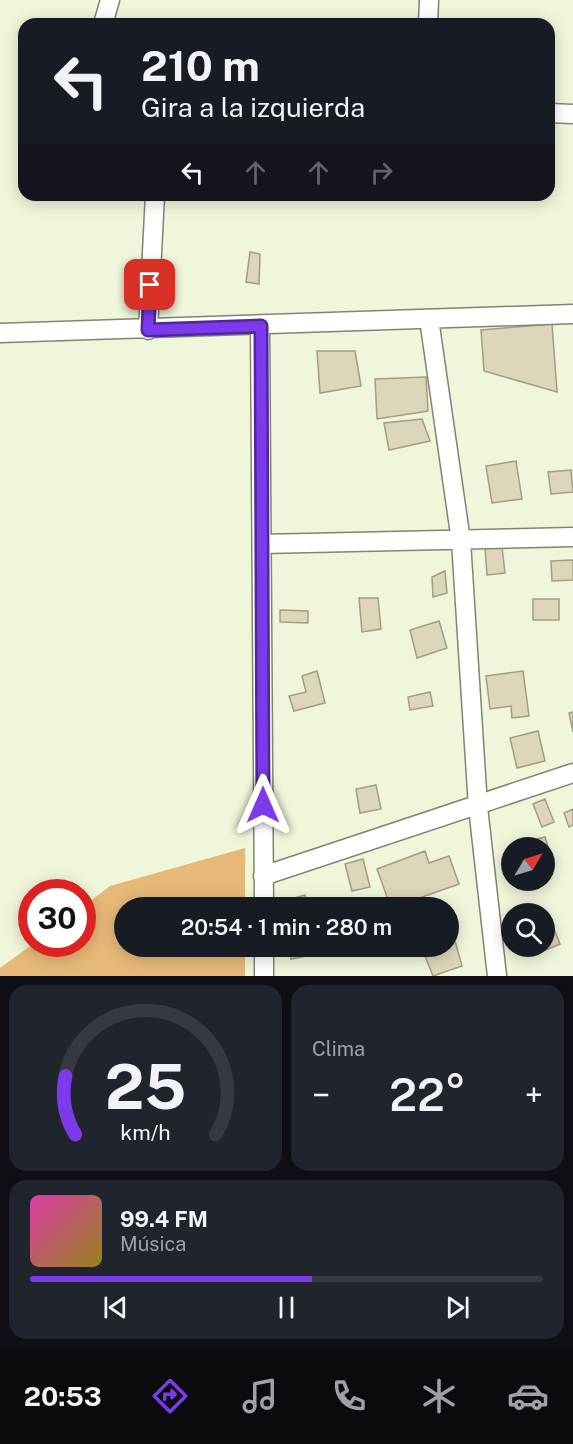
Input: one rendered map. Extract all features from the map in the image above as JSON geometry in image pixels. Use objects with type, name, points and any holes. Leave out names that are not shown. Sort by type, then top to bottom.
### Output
[{"type":"street","points":[[105,18],[110,0]]},
{"type":"street","points":[[428,18],[429,0]]},
{"type":"street","points":[[555,113],[573,114]]},
{"type":"street","points":[[148,330],[155,201]]},
{"type":"street","points":[[0,333],[148,330],[573,314]]},
{"type":"street","points":[[429,320],[461,541],[478,807],[497,976]]},
{"type":"street","points":[[261,326],[264,897]]},
{"type":"street","points":[[262,544],[573,537]]},
{"type":"street","points":[[263,876],[478,807],[573,773]]},
{"type":"street","points":[[264,957],[264,976]]},
{"type":"shaded area","points":[[245,848],[245,897],[114,897],[114,957],[245,957],[245,976],[0,976],[0,968],[18,955],[18,957],[96,957],[96,897],[110,886]]},
{"type":"building","points":[[250,252],[260,254],[259,284],[246,282]]},
{"type":"building","points":[[552,324],[557,392],[484,371],[481,330]]},
{"type":"building","points":[[317,351],[355,351],[361,386],[320,393]]},
{"type":"building","points":[[426,377],[428,411],[377,419],[375,379]]},
{"type":"building","points":[[422,419],[430,441],[389,450],[384,423]]},
{"type":"building","points":[[516,461],[522,499],[492,503],[486,466]]},
{"type":"building","points":[[571,470],[573,492],[551,494],[548,472]]},
{"type":"building","points":[[502,547],[505,573],[487,575],[485,548]]},
{"type":"building","points":[[573,560],[573,580],[552,581],[551,561]]},
{"type":"building","points":[[445,571],[447,593],[433,597],[432,577]]},
{"type":"building","points":[[359,598],[378,598],[381,629],[362,632]]},
{"type":"building","points":[[533,599],[559,599],[559,620],[533,620]]},
{"type":"building","points":[[280,610],[308,611],[308,623],[280,622]]},
{"type":"building","points":[[439,621],[447,648],[417,658],[410,630]]},
{"type":"building","points":[[317,671],[325,703],[294,711],[289,696],[306,692],[302,676]]},
{"type":"building","points":[[523,671],[529,716],[512,718],[511,706],[490,709],[486,676]]},
{"type":"building","points":[[430,692],[433,706],[410,710],[408,697]]},
{"type":"building","points":[[573,712],[573,732],[569,713]]},
{"type":"building","points":[[538,731],[545,761],[517,768],[510,738]]},
{"type":"building","points":[[376,785],[381,809],[360,813],[356,789]]},
{"type":"building","points":[[545,799],[554,822],[542,827],[533,804]]},
{"type":"building","points":[[573,809],[573,825],[569,827],[564,813]]},
{"type":"building","points":[[425,851],[429,863],[449,856],[459,884],[422,897],[387,897],[377,869]]},
{"type":"building","points":[[363,859],[370,887],[352,891],[345,864]]},
{"type":"building","points":[[555,932],[560,944],[555,946]]},
{"type":"building","points":[[459,955],[462,966],[433,976],[425,957]]},
{"type":"route","points":[[150,285],[148,330],[261,326],[263,805]]}]
